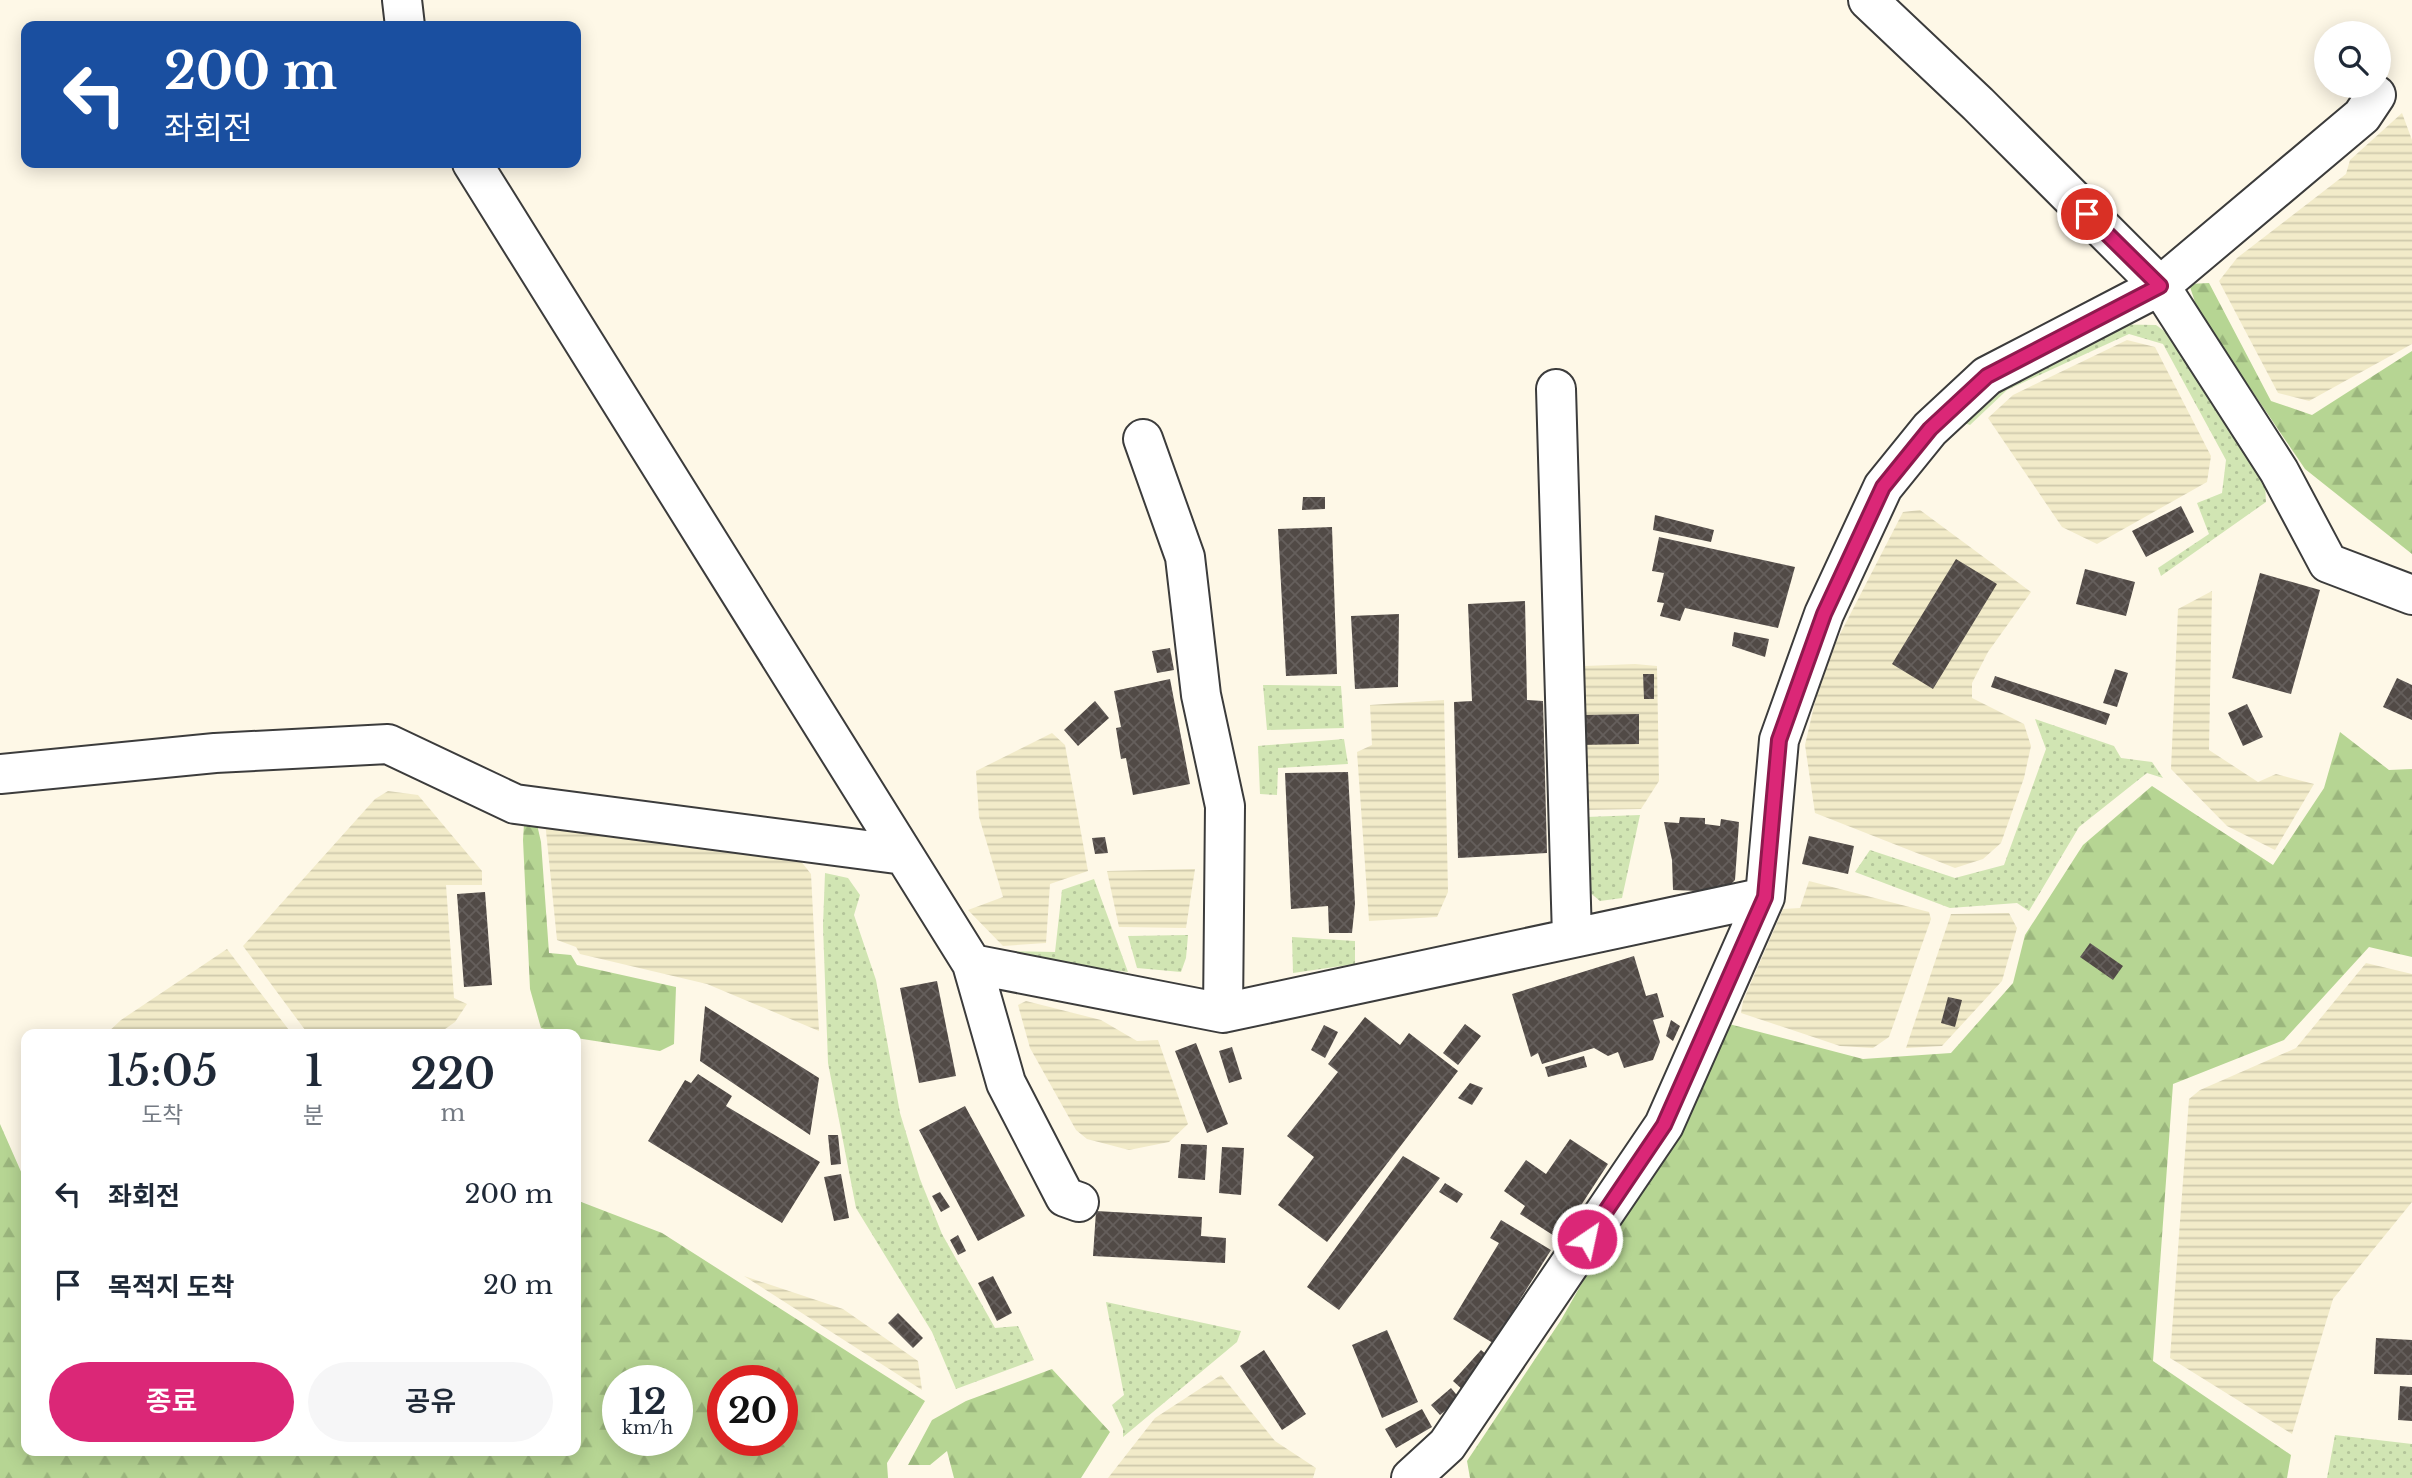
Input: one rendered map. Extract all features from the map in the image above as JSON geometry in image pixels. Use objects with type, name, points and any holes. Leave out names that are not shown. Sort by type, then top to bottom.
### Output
[{"type":"lane","points":[[402,0],[404,21]]},
{"type":"lane","points":[[1868,0],[1978,104],[2160,286],[2279,471],[2328,563],[2412,595]]},
{"type":"lane","points":[[1411,1478],[1447,1445],[1664,1125],[1765,897],[1779,740],[1824,614],[1883,487],[1930,429],[1987,376],[2160,286],[2362,116],[2374,98]]},
{"type":"lane","points":[[475,168],[972,964],[1006,1083],[1065,1197],[1079,1202]]},
{"type":"lane","points":[[1556,389],[1572,937]]},
{"type":"lane","points":[[1143,439],[1185,557],[1201,695],[1225,806],[1223,1013]]},
{"type":"lane","points":[[0,774],[215,753],[388,744],[515,804],[904,855]]},
{"type":"lane","points":[[972,964],[1223,1013],[1765,897]]},
{"type":"shaded area","points":[[2402,113],[2412,140],[2412,344],[2309,401],[2278,393],[2219,281],[2237,258],[2346,174],[2350,160]]},
{"type":"shaded area","points":[[2127,340],[2155,347],[2211,456],[2207,482],[2097,544],[2062,527],[1988,418],[2013,395]]},
{"type":"shaded area","points":[[1920,510],[2031,592],[1988,652],[1972,683],[1972,698],[2024,724],[2031,746],[2024,778],[2001,843],[1983,859],[1955,868],[1815,813],[1805,745],[1823,667],[1903,512]]},
{"type":"shaded area","points":[[2212,591],[2209,750],[2258,782],[2276,774],[2314,784],[2275,850],[2227,826],[2171,769],[2178,609]]},
{"type":"shaded area","points":[[1585,666],[1657,666],[1659,781],[1641,809],[1580,810],[1573,678]]},
{"type":"shaded area","points":[[1444,700],[1448,892],[1437,917],[1369,921],[1357,752],[1372,745],[1370,705]]},
{"type":"shaded area","points":[[1052,733],[1065,745],[1088,871],[1050,884],[1046,943],[1003,946],[968,910],[1003,897],[979,817],[976,771]]},
{"type":"shaded area","points":[[388,791],[418,795],[482,871],[482,885],[446,885],[454,998],[467,1004],[455,1022],[445,1029],[304,1029],[243,946],[375,799]]},
{"type":"shaded area","points":[[545,821],[800,860],[811,874],[819,1031],[707,984],[580,954],[576,947],[557,940]]},
{"type":"shaded area","points":[[1195,869],[1186,928],[1119,927],[1107,871]]},
{"type":"shaded area","points":[[1809,881],[1929,912],[1931,919],[1889,1037],[1873,1048],[1840,1046],[1741,1013],[1743,1001],[1783,909],[1800,908]]},
{"type":"shaded area","points":[[2009,913],[2017,928],[2002,981],[1942,1046],[1906,1048],[1951,914]]},
{"type":"shaded area","points":[[227,949],[288,1029],[111,1029]]},
{"type":"shaded area","points":[[2366,963],[2412,974],[2412,1202],[2333,1299],[2292,1434],[2170,1358],[2189,1099],[2200,1090],[2296,1048]]},
{"type":"shaded area","points":[[1026,1001],[1101,1020],[1137,1041],[1158,1040],[1188,1124],[1169,1142],[1129,1150],[1087,1139],[1076,1130],[1030,1048],[1018,1005]]},
{"type":"shaded area","points":[[744,1276],[843,1309],[918,1361],[922,1390]]},
{"type":"shaded area","points":[[1221,1375],[1275,1441],[1316,1468],[1313,1478],[1108,1478],[1155,1418]]},
{"type":"green space","points":[[2209,283],[2271,401],[2312,415],[2412,351],[2412,554],[2305,469],[2198,311],[2189,284]]},
{"type":"green space","points":[[2098,324],[2156,325],[2178,341],[2265,484],[2266,502],[2161,576],[2158,568],[2209,534],[2197,503],[2222,493],[2226,460],[2163,344],[2129,334],[2007,390],[1970,425],[1961,422],[2020,375]]},
{"type":"green space","points":[[1263,685],[1341,686],[1344,728],[1267,730]]},
{"type":"green space","points":[[2035,719],[2114,746],[2121,758],[2152,762],[2163,778],[2147,773],[2079,827],[2029,911],[2017,903],[1950,908],[1855,872],[1870,850],[1955,878],[2004,865],[2046,749]]},
{"type":"green space","points":[[2340,732],[2389,770],[2412,769],[2412,957],[2369,947],[2284,1040],[2173,1084],[2153,1361],[2291,1455],[2287,1478],[1470,1478],[1467,1461],[1561,1320],[1729,1024],[1863,1059],[1951,1053],[2013,983],[2025,935],[2083,845],[2152,786],[2273,865],[2324,788]]},
{"type":"green space","points":[[1344,739],[1348,764],[1278,768],[1277,795],[1260,794],[1258,746]]},
{"type":"green space","points":[[1640,815],[1622,898],[1600,901],[1588,891],[1586,817]]},
{"type":"green space","points":[[536,820],[541,842],[549,953],[571,955],[577,965],[676,987],[674,1044],[660,1051],[581,1039],[581,1029],[541,1028],[530,989],[524,824]]},
{"type":"green space","points":[[825,873],[848,878],[860,895],[854,915],[876,980],[900,1113],[920,1179],[942,1234],[995,1328],[1018,1326],[1034,1360],[956,1389],[932,1332],[856,1208],[828,1063],[823,926]]},
{"type":"green space","points":[[1094,879],[1128,972],[1008,958],[1005,951],[1055,952],[1062,890]]},
{"type":"green space","points":[[1188,935],[1186,958],[1181,972],[1137,968],[1128,936]]},
{"type":"green space","points":[[1292,937],[1355,941],[1355,964],[1293,973]]},
{"type":"green space","points":[[0,1124],[21,1172],[21,1456],[581,1456],[581,1202],[662,1233],[925,1401],[887,1463],[888,1478],[0,1478]]},
{"type":"green space","points":[[1106,1302],[1241,1331],[1237,1342],[1123,1437],[1123,1429],[1112,1405],[1124,1395]]},
{"type":"green space","points":[[1052,1369],[1110,1432],[1081,1478],[954,1478],[947,1451],[930,1465],[908,1465],[932,1420],[966,1401]]},
{"type":"green space","points":[[2335,1435],[2412,1444],[2412,1478],[2327,1478]]},
{"type":"building","points":[[1303,497],[1325,497],[1325,509],[1302,510]]},
{"type":"building","points":[[2181,506],[2194,532],[2146,557],[2132,531]]},
{"type":"building","points":[[1655,515],[1714,530],[1711,542],[1653,530]]},
{"type":"building","points":[[1332,527],[1337,674],[1286,676],[1278,529]]},
{"type":"building","points":[[1659,537],[1795,567],[1778,628],[1685,608],[1680,621],[1660,616],[1664,603],[1657,602],[1664,573],[1652,571]]},
{"type":"building","points":[[1956,559],[1997,584],[1933,689],[1892,664]]},
{"type":"building","points":[[2085,569],[2135,582],[2126,616],[2076,604]]},
{"type":"building","points":[[2260,573],[2320,590],[2291,694],[2232,678]]},
{"type":"building","points":[[1525,601],[1527,700],[1543,701],[1547,853],[1458,858],[1454,702],[1472,701],[1468,604]]},
{"type":"building","points":[[1399,614],[1398,687],[1355,689],[1351,616]]},
{"type":"building","points":[[1734,632],[1769,639],[1765,657],[1732,646]]},
{"type":"building","points":[[1170,648],[1174,670],[1157,673],[1152,651]]},
{"type":"building","points":[[2115,669],[2128,673],[2117,707],[2103,703]]},
{"type":"building","points":[[1643,674],[1654,674],[1654,699],[1644,699]]},
{"type":"building","points":[[1995,676],[2110,714],[2106,725],[1991,687]]},
{"type":"building","points":[[2397,678],[2412,685],[2412,720],[2383,707]]},
{"type":"building","points":[[1170,679],[1190,784],[1133,795],[1126,758],[1121,759],[1116,728],[1121,727],[1114,691]]},
{"type":"building","points":[[1095,701],[1109,718],[1078,746],[1064,730]]},
{"type":"building","points":[[2247,704],[2263,737],[2243,746],[2228,713]]},
{"type":"building","points":[[1639,714],[1639,744],[1579,745],[1578,715]]},
{"type":"building","points":[[1348,772],[1355,904],[1352,933],[1329,933],[1328,906],[1291,909],[1285,773]]},
{"type":"building","points":[[1680,817],[1705,818],[1705,824],[1720,826],[1721,819],[1739,822],[1735,880],[1723,892],[1673,890],[1672,860],[1664,822],[1679,823]]},
{"type":"building","points":[[1809,836],[1854,846],[1848,874],[1802,864]]},
{"type":"building","points":[[1105,837],[1108,853],[1095,854],[1092,838]]},
{"type":"building","points":[[485,892],[492,985],[464,987],[457,894]]},
{"type":"building","points":[[2090,943],[2123,966],[2113,980],[2080,957]]},
{"type":"building","points":[[1634,956],[1646,996],[1657,993],[1664,1017],[1653,1020],[1660,1042],[1653,1060],[1624,1068],[1618,1052],[1608,1056],[1594,1048],[1542,1064],[1538,1053],[1531,1057],[1512,994]]},
{"type":"building","points":[[937,981],[956,1076],[919,1083],[900,988]]},
{"type":"building","points":[[1948,997],[1962,1000],[1955,1027],[1941,1023]]},
{"type":"building","points":[[705,1006],[819,1078],[810,1135],[700,1061]]},
{"type":"building","points":[[1365,1017],[1400,1045],[1409,1033],[1458,1071],[1327,1242],[1278,1205],[1314,1157],[1287,1136],[1338,1072],[1328,1064]]},
{"type":"building","points":[[1671,1020],[1680,1026],[1673,1041],[1666,1036]]},
{"type":"building","points":[[1465,1024],[1481,1036],[1458,1065],[1443,1053]]},
{"type":"building","points":[[1324,1025],[1338,1032],[1325,1058],[1311,1050]]},
{"type":"building","points":[[1196,1043],[1228,1124],[1207,1133],[1175,1051]]},
{"type":"building","points":[[1232,1047],[1242,1079],[1229,1083],[1219,1051]]},
{"type":"building","points":[[1584,1056],[1587,1067],[1548,1077],[1545,1067]]},
{"type":"building","points":[[698,1074],[732,1096],[726,1106],[820,1162],[782,1223],[648,1141],[685,1080],[691,1083]]},
{"type":"building","points":[[1470,1083],[1483,1088],[1472,1105],[1458,1098]]},
{"type":"building","points":[[965,1106],[1025,1216],[978,1241],[919,1130]]},
{"type":"building","points":[[828,1135],[838,1135],[841,1164],[831,1165]]},
{"type":"building","points":[[1570,1139],[1608,1164],[1559,1239],[1520,1214],[1525,1206],[1504,1191],[1526,1160],[1546,1174]]},
{"type":"building","points":[[1181,1144],[1207,1145],[1205,1180],[1178,1178]]},
{"type":"building","points":[[1222,1147],[1244,1148],[1241,1195],[1219,1193]]},
{"type":"building","points":[[1403,1156],[1440,1178],[1339,1310],[1307,1287]]},
{"type":"building","points":[[841,1174],[849,1218],[834,1221],[824,1177]]},
{"type":"building","points":[[1445,1183],[1463,1194],[1457,1203],[1439,1192]]},
{"type":"building","points":[[940,1192],[950,1207],[941,1212],[932,1196]]},
{"type":"building","points":[[1096,1211],[1202,1217],[1201,1236],[1226,1238],[1225,1263],[1093,1256]]},
{"type":"building","points":[[1501,1220],[1551,1250],[1493,1343],[1453,1319],[1499,1243],[1490,1238]]},
{"type":"building","points":[[958,1235],[966,1251],[958,1255],[950,1240]]},
{"type":"building","points":[[993,1276],[1012,1313],[997,1321],[978,1283]]},
{"type":"building","points":[[898,1313],[923,1338],[913,1348],[888,1323]]},
{"type":"building","points":[[1387,1330],[1418,1402],[1382,1418],[1352,1345]]},
{"type":"building","points":[[2376,1338],[2412,1340],[2412,1375],[2374,1374]]},
{"type":"building","points":[[1264,1350],[1306,1414],[1282,1430],[1240,1366]]},
{"type":"building","points":[[1481,1350],[1493,1360],[1464,1391],[1453,1381]]},
{"type":"building","points":[[2400,1386],[2412,1387],[2412,1421],[2398,1420]]},
{"type":"building","points":[[1451,1388],[1460,1399],[1440,1415],[1431,1405]]},
{"type":"building","points":[[1422,1409],[1432,1427],[1396,1448],[1385,1429]]},
{"type":"route","points":[[1587,1239],[1664,1125],[1765,897],[1779,740],[1824,614],[1883,487],[1930,429],[1987,376],[2160,286],[2087,214]]}]
